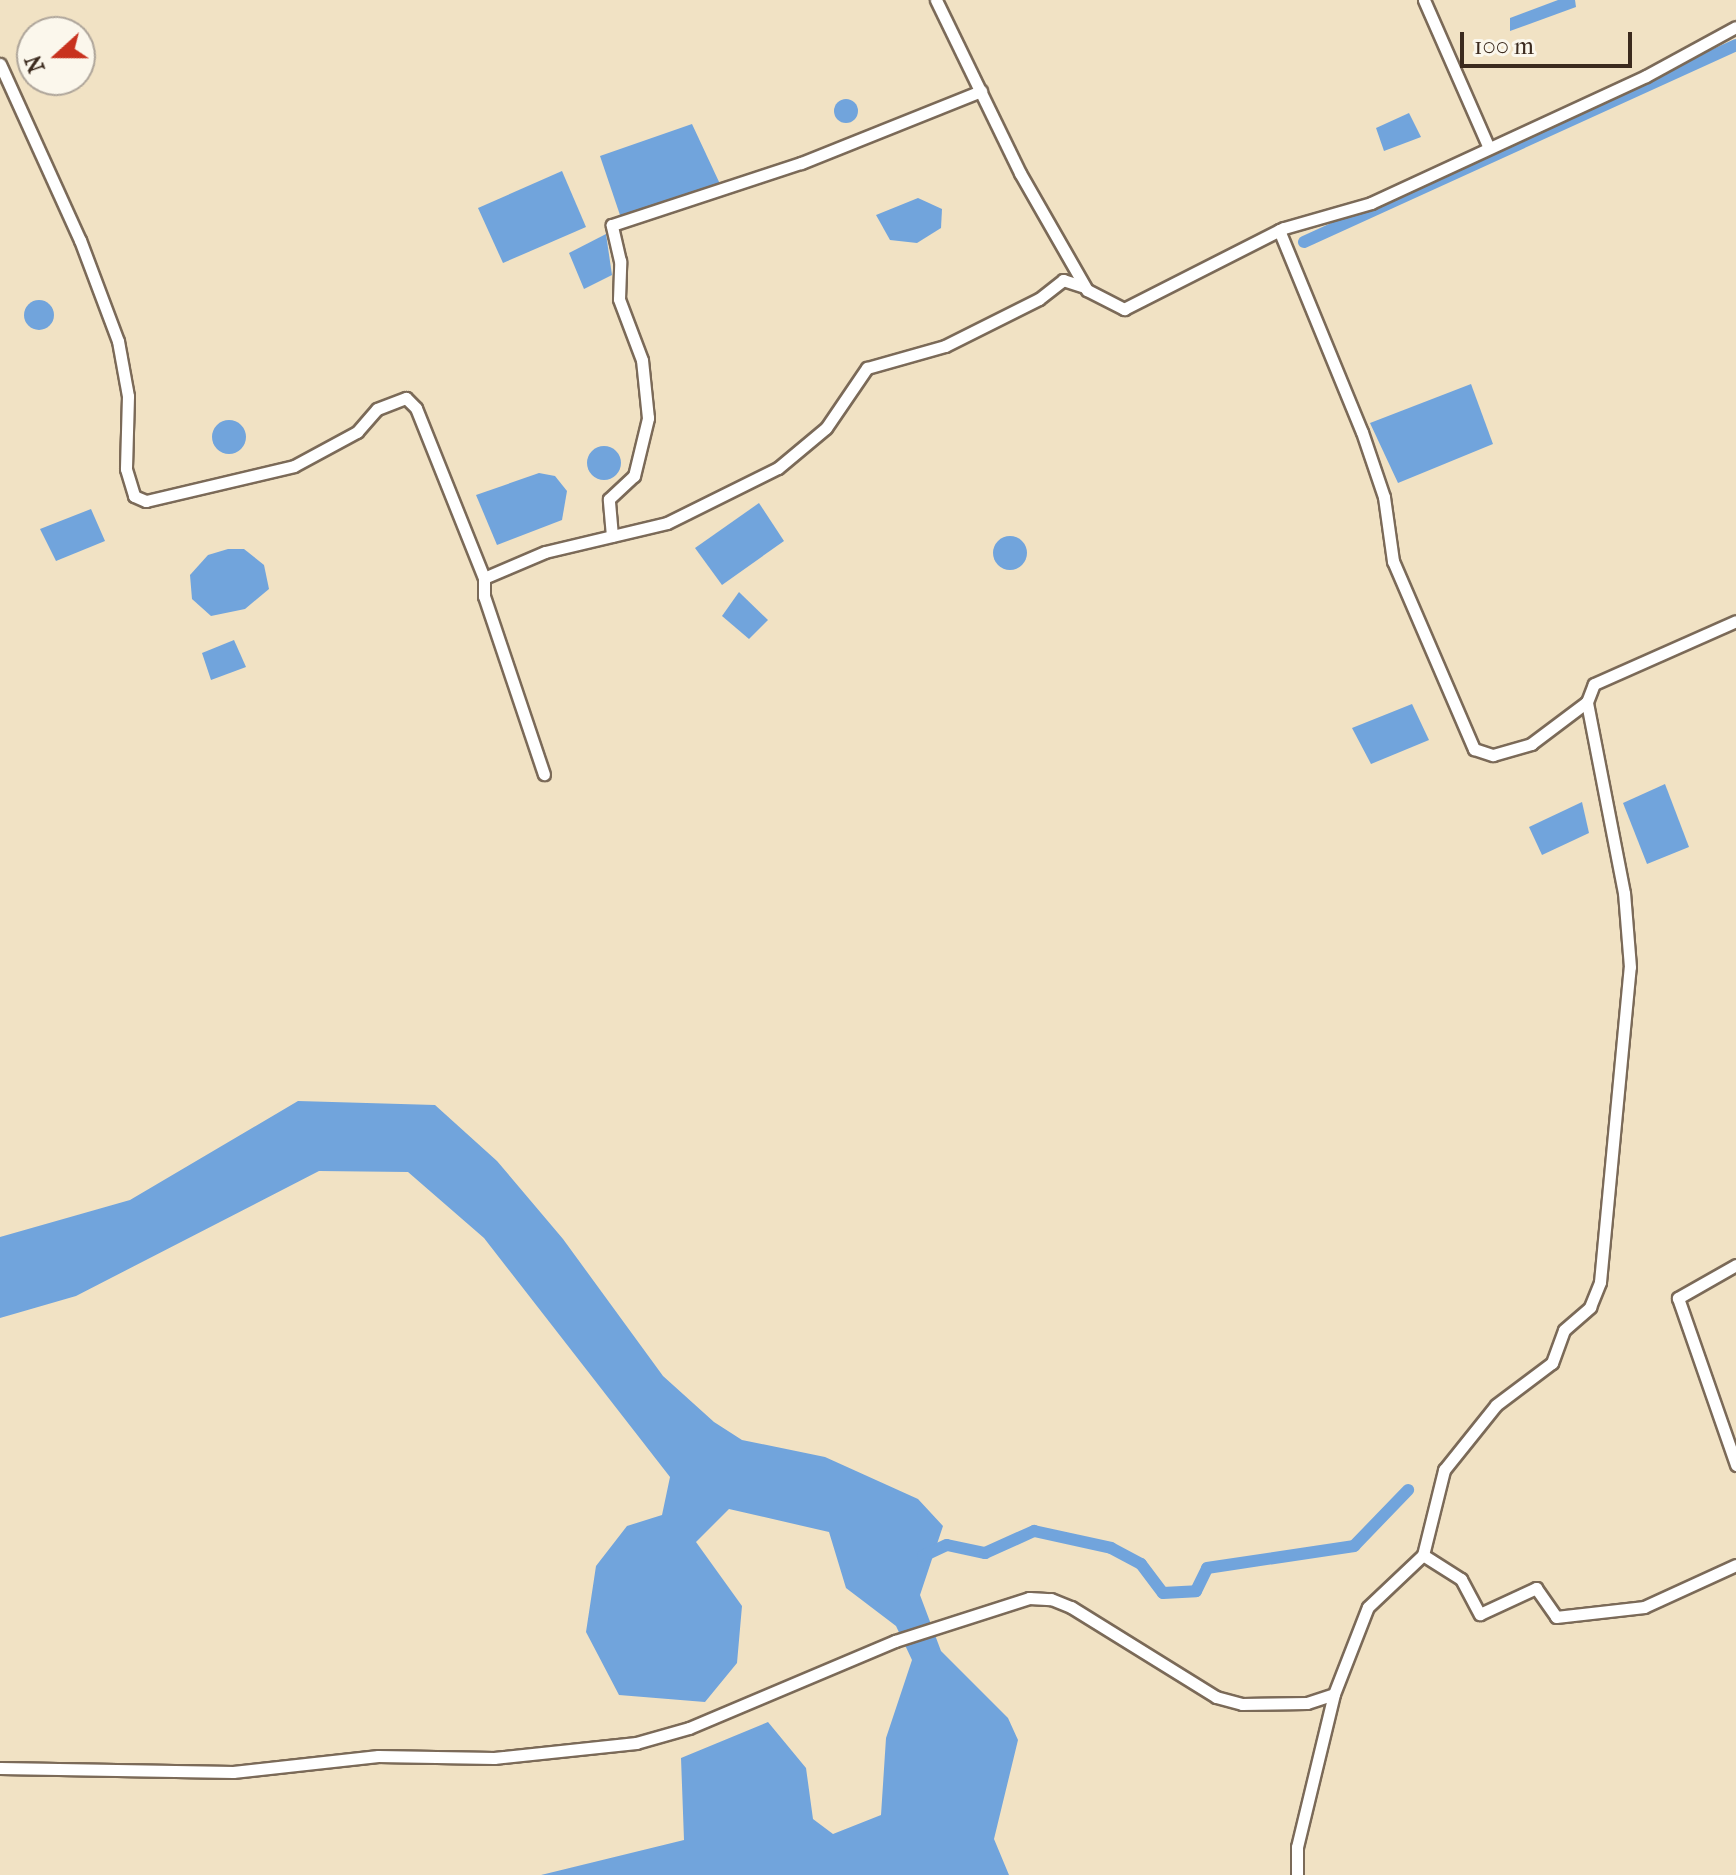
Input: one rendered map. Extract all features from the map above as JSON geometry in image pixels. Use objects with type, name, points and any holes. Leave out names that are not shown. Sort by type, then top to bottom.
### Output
[{"type":"street","points":[[936,0],[1087,290]]},
{"type":"street","points":[[1424,0],[1488,146]]},
{"type":"street","points":[[484,578],[545,552],[667,523],[778,468],[826,428],[867,368],[945,346],[1039,299],[1063,280],[1124,309],[1279,230],[1371,203],[1488,146],[1646,76],[1736,27]]},
{"type":"street","points":[[0,64],[80,240],[118,341],[128,396],[126,469],[134,496],[146,501],[294,466],[357,432],[377,409],[406,398],[416,408],[484,578],[484,596],[544,774]]},
{"type":"street","points":[[612,536],[609,499],[634,476],[648,418],[642,360],[619,299],[620,261],[612,225],[801,163],[981,91]]},
{"type":"street","points":[[1279,230],[1362,432],[1384,497],[1393,561],[1474,749],[1493,755],[1531,744],[1587,702],[1594,684],[1736,621]]},
{"type":"street","points":[[1297,1875],[1297,1847],[1334,1694],[1368,1607],[1423,1555],[1444,1470],[1496,1405],[1552,1363],[1564,1330],[1590,1307],[1600,1282],[1630,967],[1624,893],[1587,702]]},
{"type":"street","points":[[1736,1265],[1678,1298],[1736,1465]]},
{"type":"street","points":[[1423,1555],[1461,1579],[1480,1614],[1536,1588],[1556,1617],[1644,1607],[1736,1565]]},
{"type":"street","points":[[0,1768],[233,1772],[378,1756],[494,1758],[636,1743],[689,1728],[895,1641],[1029,1598],[1051,1599],[1216,1697],[1242,1704],[1307,1703],[1334,1694]]},
{"type":"water","points":[[1558,0],[1575,0],[1576,7],[1510,31],[1510,18]]},
{"type":"water","points":[[846,99],[857,106],[858,111],[851,122],[846,123],[835,116],[834,111],[841,100]]},
{"type":"water","points":[[1409,113],[1421,137],[1384,151],[1376,128]]},
{"type":"water","points":[[692,124],[720,184],[621,218],[600,156]]},
{"type":"water","points":[[562,171],[586,227],[503,263],[478,208]]},
{"type":"water","points":[[918,198],[942,209],[941,228],[917,243],[890,240],[876,215]]},
{"type":"water","points":[[606,234],[612,275],[584,289],[569,253]]},
{"type":"water","points":[[39,300],[45,301],[53,309],[53,321],[45,329],[39,330],[33,329],[25,321],[24,315],[25,309],[33,301]]},
{"type":"water","points":[[1471,384],[1493,444],[1398,483],[1370,423]]},
{"type":"water","points":[[229,420],[241,425],[246,437],[241,449],[229,454],[217,449],[212,437],[217,425]]},
{"type":"water","points":[[604,446],[616,451],[621,463],[616,475],[604,480],[592,475],[587,463],[592,451]]},
{"type":"water","points":[[539,473],[555,476],[567,491],[562,520],[497,545],[476,495]]},
{"type":"water","points":[[759,503],[784,541],[722,585],[695,548]]},
{"type":"water","points":[[91,509],[105,541],[56,561],[40,529]]},
{"type":"water","points":[[1010,536],[1022,541],[1027,553],[1022,565],[1010,570],[998,565],[993,553],[998,541]]},
{"type":"water","points":[[228,549],[244,549],[264,565],[269,589],[245,609],[211,616],[192,599],[190,575],[208,555]]},
{"type":"water","points":[[739,592],[768,620],[749,639],[722,616]]},
{"type":"water","points":[[234,640],[246,667],[211,680],[202,653]]},
{"type":"water","points":[[1412,704],[1429,740],[1371,764],[1352,728]]},
{"type":"water","points":[[1665,784],[1689,847],[1647,864],[1623,803]]},
{"type":"water","points":[[1582,802],[1589,833],[1542,855],[1529,827]]},
{"type":"water","points":[[298,1101],[435,1105],[497,1161],[563,1239],[663,1376],[714,1422],[742,1440],[825,1457],[918,1499],[943,1526],[920,1595],[941,1651],[1008,1718],[1018,1740],[994,1839],[1009,1875],[541,1875],[684,1840],[681,1758],[768,1722],[806,1768],[813,1819],[833,1834],[881,1815],[886,1738],[912,1660],[896,1626],[846,1588],[829,1532],[729,1509],[696,1542],[742,1606],[737,1663],[705,1702],[619,1695],[586,1632],[596,1566],[627,1526],[662,1515],[670,1477],[484,1238],[408,1172],[319,1171],[76,1296],[0,1318],[0,1237],[130,1200]]},
{"type":"waterway","points":[[1304,242],[1736,45]]},
{"type":"waterway","points":[[923,1556],[947,1545],[985,1553],[1034,1531],[1111,1548],[1141,1564],[1163,1593],[1196,1591],[1207,1568],[1354,1546],[1408,1490]]}]
